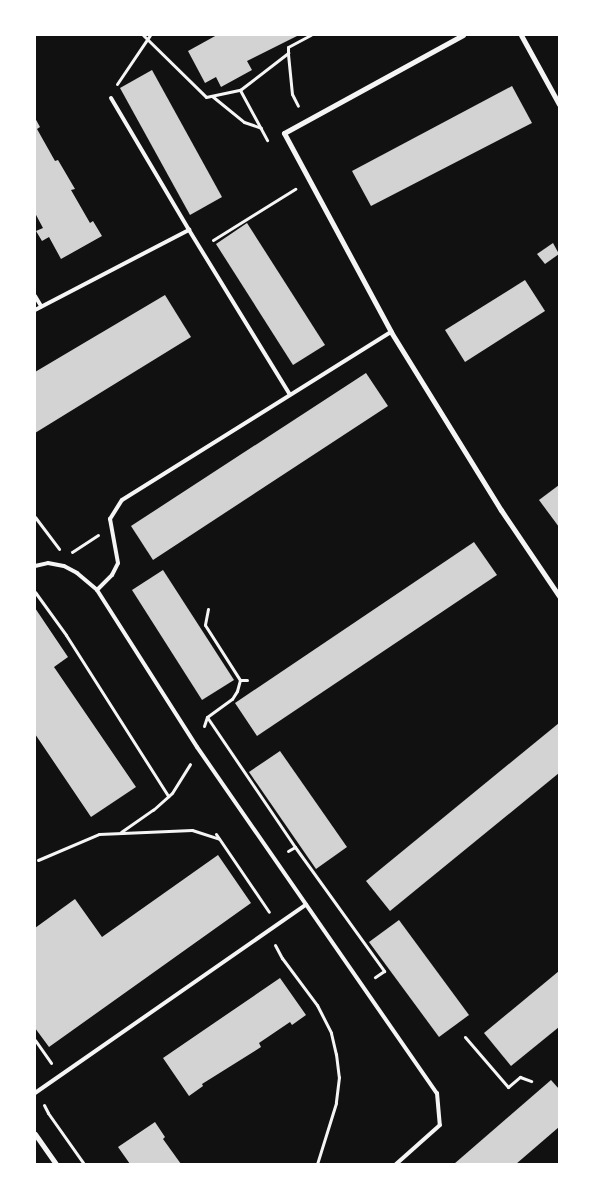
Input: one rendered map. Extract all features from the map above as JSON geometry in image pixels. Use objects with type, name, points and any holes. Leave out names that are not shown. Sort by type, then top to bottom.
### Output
[{"type":"street","points":[[463,35],[284,133],[391,332],[501,510],[559,596]]},
{"type":"street","points":[[521,35],[559,104]]},
{"type":"street","points":[[35,1134],[56,1164]]},
{"type":"lane","points":[[112,98],[189,230],[290,395]]},
{"type":"lane","points":[[35,310],[189,230]]},
{"type":"lane","points":[[35,296],[41,306]]},
{"type":"lane","points":[[97,590],[112,575],[118,563],[110,519],[122,500],[391,332]]},
{"type":"lane","points":[[35,566],[48,563],[64,566],[78,573],[97,590],[197,748],[437,1093],[440,1125],[396,1164]]},
{"type":"lane","points":[[37,1092],[306,905]]},
{"type":"path","points":[[143,35],[149,36],[206,97],[240,90],[288,53]]},
{"type":"path","points":[[306,121],[292,94],[288,47],[311,35]]},
{"type":"path","points":[[112,98],[114,88],[149,36]]},
{"type":"path","points":[[212,96],[244,122],[261,128]]},
{"type":"path","points":[[200,248],[295,189]]},
{"type":"path","points":[[35,516],[78,573]]},
{"type":"path","points":[[35,592],[66,635],[168,796]]},
{"type":"path","points":[[121,832],[168,796],[185,772],[197,748],[206,717],[232,699],[237,691],[240,680],[205,625],[208,609]]},
{"type":"path","points":[[240,680],[247,680]]},
{"type":"path","points":[[206,717],[295,847],[384,971],[362,986]]},
{"type":"path","points":[[38,860],[98,834],[192,830],[219,839]]},
{"type":"path","points":[[216,834],[278,924]]},
{"type":"path","points":[[274,860],[295,847]]},
{"type":"path","points":[[268,931],[282,958],[317,1005],[331,1033],[336,1054],[339,1077],[336,1103],[317,1164]]},
{"type":"path","points":[[465,1037],[508,1087],[520,1077],[532,1081]]},
{"type":"path","points":[[35,1040],[53,1066]]},
{"type":"path","points":[[37,1092],[48,1113],[84,1164]]},
{"type":"building","points":[[217,35],[299,35],[247,61],[252,70],[221,87],[216,77],[205,83],[188,51]]},
{"type":"building","points":[[152,70],[222,197],[190,215],[120,88]]},
{"type":"building","points":[[512,86],[532,123],[371,206],[352,171]]},
{"type":"building","points":[[35,118],[40,127],[37,129],[55,161],[58,160],[75,189],[71,190],[90,223],[93,221],[102,236],[61,259],[49,237],[42,241],[36,231],[43,228],[35,213]]},
{"type":"building","points":[[247,223],[325,345],[293,365],[216,244]]},
{"type":"building","points":[[553,243],[559,254],[545,264],[537,254]]},
{"type":"building","points":[[525,280],[545,311],[465,362],[445,330]]},
{"type":"building","points":[[165,295],[191,337],[35,433],[35,372]]},
{"type":"building","points":[[366,373],[388,406],[153,560],[131,526]]},
{"type":"building","points":[[559,485],[559,527],[539,500]]},
{"type":"building","points":[[474,542],[497,575],[257,736],[235,703]]},
{"type":"building","points":[[163,570],[234,680],[202,700],[132,590]]},
{"type":"building","points":[[35,608],[68,657],[54,667],[136,787],[91,817],[35,734]]},
{"type":"building","points":[[559,723],[559,773],[390,911],[366,881]]},
{"type":"building","points":[[280,751],[347,847],[316,869],[249,772]]},
{"type":"building","points":[[218,855],[251,903],[49,1047],[35,1028],[35,928],[75,899],[102,937]]},
{"type":"building","points":[[399,920],[469,1015],[439,1037],[369,942]]},
{"type":"building","points":[[559,971],[559,1027],[511,1066],[484,1033]]},
{"type":"building","points":[[280,978],[306,1015],[292,1025],[290,1022],[259,1043],[261,1047],[202,1084],[203,1086],[189,1096],[163,1058]]},
{"type":"building","points":[[551,1080],[559,1089],[559,1127],[516,1164],[454,1164]]},
{"type":"building","points":[[155,1122],[165,1137],[163,1139],[181,1164],[130,1164],[118,1147]]}]
